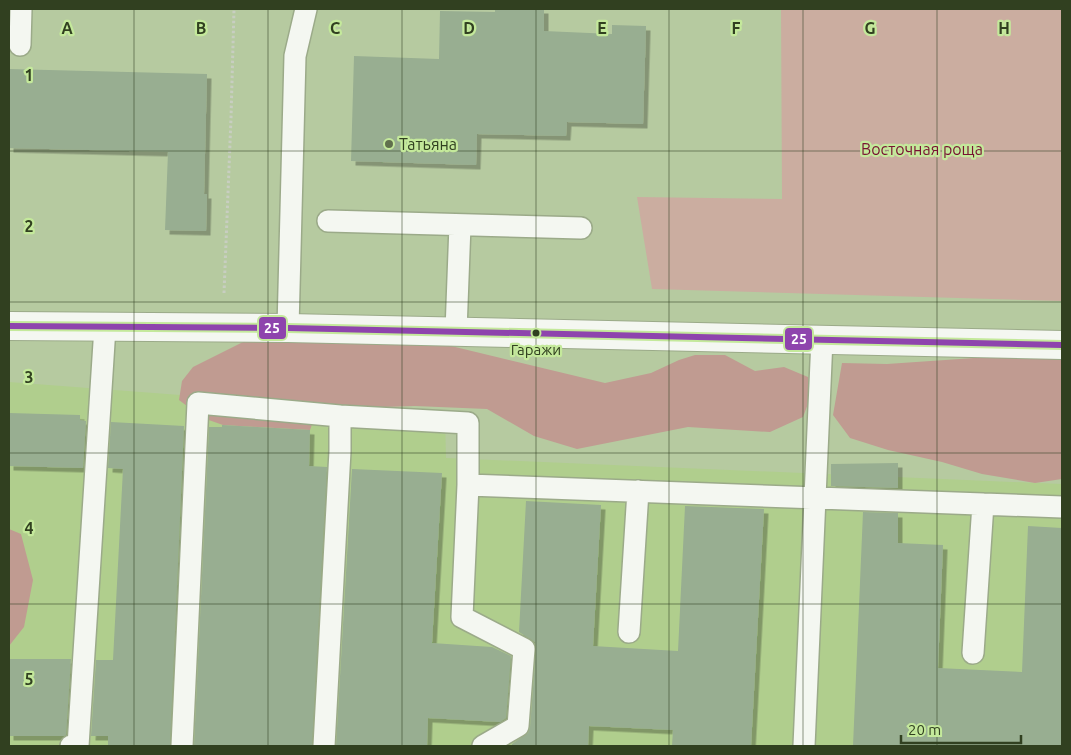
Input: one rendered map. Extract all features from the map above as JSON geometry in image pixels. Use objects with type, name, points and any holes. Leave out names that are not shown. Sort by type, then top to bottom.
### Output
[{"type":"main road","points":[[9,326],[456,331],[1062,345]]},
{"type":"lane","points":[[20,44],[21,9]]},
{"type":"lane","points":[[288,328],[296,56],[306,9]]},
{"type":"lane","points":[[328,221],[581,228]]},
{"type":"lane","points":[[456,331],[460,225]]},
{"type":"lane","points":[[71,746],[78,746],[105,327]]},
{"type":"lane","points":[[804,746],[822,339]]},
{"type":"lane","points":[[182,746],[198,402],[340,416],[468,423],[468,485],[462,617],[524,648],[518,726],[483,746]]},
{"type":"lane","points":[[324,746],[340,451],[340,416]]},
{"type":"lane","points":[[468,485],[1062,507]]},
{"type":"lane","points":[[629,632],[638,492]]},
{"type":"lane","points":[[973,653],[983,504]]},
{"type":"path","points":[[223,327],[234,9]]},
{"type":"shaded area","points":[[418,338],[605,383],[651,373],[695,355],[725,355],[755,371],[784,367],[808,377],[811,396],[803,417],[770,432],[688,427],[577,449],[534,436],[487,409],[415,406],[351,408],[314,419],[310,430],[223,425],[203,418],[179,400],[182,381],[193,367],[243,342]]},
{"type":"shaded area","points":[[1019,355],[1062,360],[1062,479],[1035,483],[982,474],[942,462],[888,450],[850,438],[833,415],[842,363],[887,364]]},
{"type":"shaded area","points":[[9,382],[445,415],[446,458],[1062,484],[1062,746],[9,746]]},
{"type":"shaded area","points":[[9,529],[21,534],[33,580],[24,627],[9,646]]},
{"type":"green space","name":"Восточная роща","points":[[781,9],[1062,9],[1062,301],[652,289],[637,197],[782,199]]},
{"type":"building","points":[[495,9],[544,9],[544,31],[612,34],[612,25],[646,26],[643,124],[567,122],[566,136],[477,134],[476,165],[351,161],[354,56],[439,59],[440,11],[495,12]]},
{"type":"building","points":[[9,69],[207,74],[204,194],[207,194],[206,231],[165,230],[168,152],[9,148]]},
{"type":"building","points":[[9,413],[80,415],[80,420],[86,421],[83,468],[9,466]]},
{"type":"building","points":[[111,422],[184,426],[170,746],[108,746],[108,736],[91,736],[96,660],[113,660],[123,469],[108,468]]},
{"type":"building","points":[[222,425],[310,430],[309,466],[327,467],[312,746],[194,746],[209,427],[222,427]]},
{"type":"building","points":[[898,463],[898,488],[831,486],[831,464]]},
{"type":"building","points":[[352,469],[442,473],[432,643],[492,647],[511,656],[506,718],[500,722],[428,718],[427,746],[336,746]]},
{"type":"building","points":[[526,501],[601,505],[593,646],[678,651],[685,506],[764,509],[751,746],[672,746],[673,730],[589,726],[588,746],[512,746],[512,744],[528,733],[530,727],[536,650],[535,642],[519,632]]},
{"type":"building","points":[[863,512],[898,513],[898,543],[943,545],[938,668],[1022,672],[1028,526],[1062,528],[1062,746],[853,746]]},
{"type":"building","points":[[9,659],[71,659],[66,735],[9,736]]},
{"type":"transit line","name":"25","points":[[9,326],[288,328],[1062,345]]},
{"type":"place","name":"Татьяна","points":[[389,144]]},
{"type":"place","name":"Гаражи","points":[[536,333]]}]
